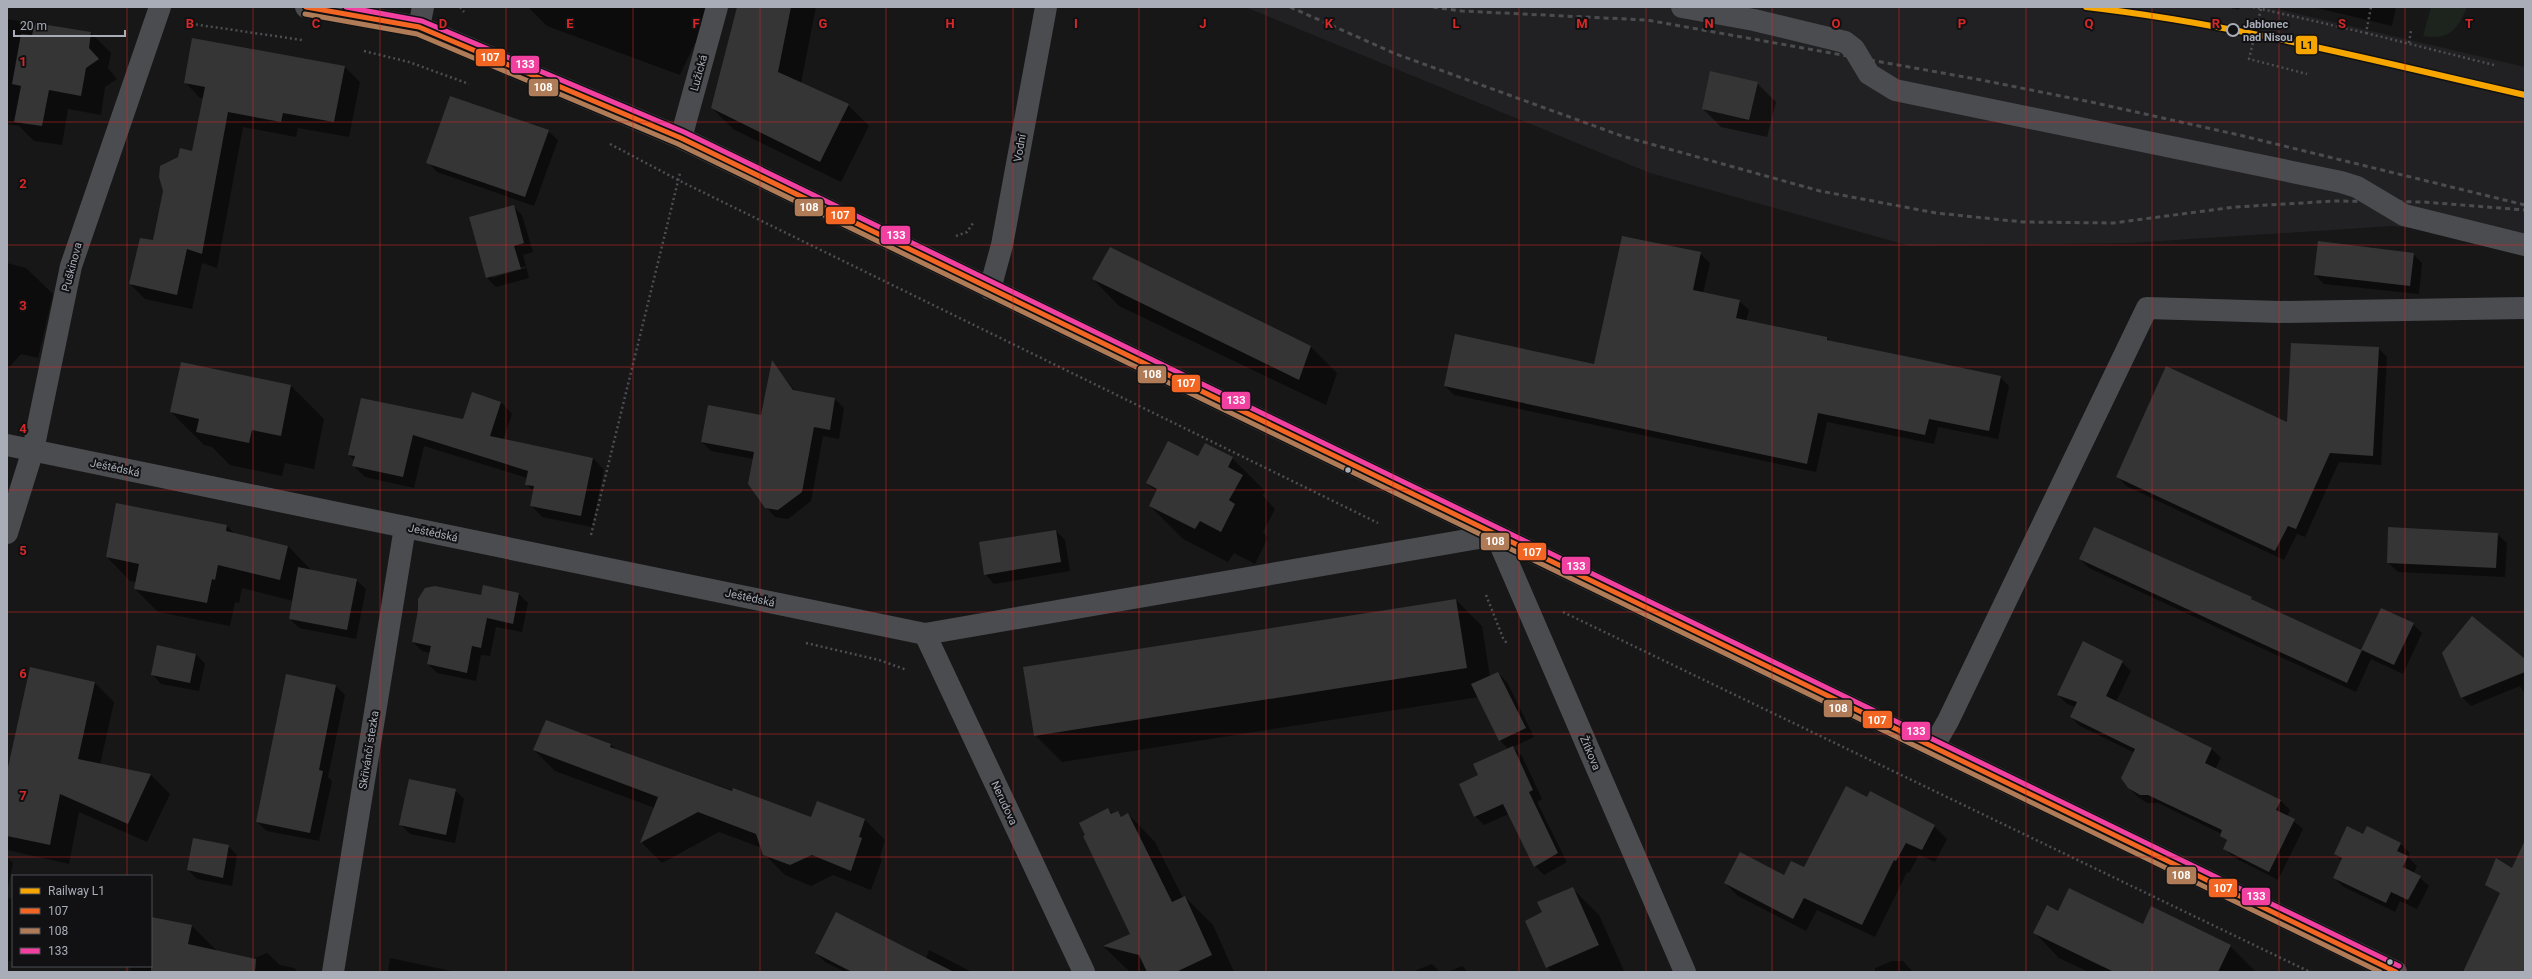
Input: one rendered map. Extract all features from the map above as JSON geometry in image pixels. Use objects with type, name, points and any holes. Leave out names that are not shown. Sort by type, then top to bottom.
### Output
[{"type":"street","name":"Puškinova","points":[[7,533],[33,450],[71,266],[160,7]]},
{"type":"street","points":[[306,7],[421,17],[681,138],[2396,972]]},
{"type":"street","name":"Lužická","points":[[681,138],[717,7]]},
{"type":"street","name":"Vodní","points":[[990,289],[1002,245],[1046,7]]},
{"type":"street","points":[[1682,7],[1754,20],[1845,42],[1854,49],[1869,74],[1895,90],[2341,182],[2357,187],[2404,214],[2525,245]]},
{"type":"street","points":[[1933,747],[1948,721],[2147,308],[2280,312],[2525,308]]},
{"type":"street","name":"Ještědská","points":[[7,445],[924,634],[1496,535]]},
{"type":"street","name":"Skřivánčí stezka","points":[[333,972],[405,527]]},
{"type":"street","name":"Žítkova","points":[[1496,535],[1684,972]]},
{"type":"street","name":"Nerudova","points":[[924,634],[1084,972]]},
{"type":"path","points":[[2253,7],[2366,32],[2494,65]]},
{"type":"path","points":[[2366,32],[2371,7]]},
{"type":"path","points":[[2261,9],[2249,58],[2307,74]]},
{"type":"path","points":[[193,24],[310,41]]},
{"type":"path","points":[[2409,43],[2411,30]]},
{"type":"path","points":[[357,49],[409,62],[476,86]]},
{"type":"path","points":[[606,141],[680,181],[1383,525]]},
{"type":"path","points":[[584,564],[680,181]]},
{"type":"path","points":[[1520,592],[2310,972]]},
{"type":"shaded area","points":[[1245,7],[2269,7],[2525,67],[2525,241],[2392,226],[2130,243],[1910,246],[1650,173]]},
{"type":"shaded area","points":[[2431,7],[2467,7],[2460,22],[2451,32],[2440,36],[2423,36]]},
{"type":"building","points":[[737,7],[791,7],[778,72],[849,104],[820,162],[711,108]]},
{"type":"building","points":[[35,23],[91,32],[89,48],[99,59],[86,68],[81,96],[49,90],[42,126],[14,122],[21,86],[12,84],[21,34],[32,35]]},
{"type":"building","points":[[192,38],[345,66],[334,122],[283,113],[281,122],[228,112],[202,254],[187,249],[177,295],[129,284],[140,238],[153,240],[163,191],[159,177],[160,166],[178,157],[180,148],[192,151],[205,87],[184,83]]},
{"type":"building","points":[[1710,71],[1758,82],[1749,120],[1702,109]]},
{"type":"building","points":[[450,96],[549,130],[525,197],[426,163]]},
{"type":"building","points":[[514,205],[524,243],[514,246],[521,269],[486,278],[469,217]]},
{"type":"building","points":[[1622,236],[1701,252],[1693,290],[1740,300],[1736,318],[1827,337],[1827,340],[2001,376],[1989,431],[1929,419],[1925,435],[1818,413],[1807,464],[1444,386],[1455,334],[1594,364]]},
{"type":"building","points":[[2318,241],[2414,253],[2410,286],[2314,275]]},
{"type":"building","points":[[1110,247],[1311,346],[1299,380],[1092,279]]},
{"type":"building","points":[[2291,343],[2379,347],[2373,456],[2330,453],[2296,529],[2288,526],[2275,551],[2116,477],[2166,366],[2287,422]]},
{"type":"building","points":[[772,360],[793,390],[835,398],[830,430],[814,427],[802,492],[778,510],[765,508],[748,484],[754,452],[701,442],[708,405],[761,415]]},
{"type":"building","points":[[181,362],[291,385],[281,436],[252,430],[249,443],[196,432],[199,419],[170,412]]},
{"type":"building","points":[[472,392],[501,402],[490,436],[593,458],[581,516],[530,506],[534,486],[525,485],[528,471],[413,435],[403,477],[352,466],[355,456],[348,455],[361,398],[463,419]]},
{"type":"building","points":[[1168,441],[1198,456],[1205,443],[1233,457],[1228,467],[1243,475],[1229,500],[1235,504],[1221,532],[1200,521],[1195,529],[1149,506],[1157,489],[1146,483]]},
{"type":"building","points":[[116,503],[227,525],[226,531],[288,546],[280,580],[218,565],[215,580],[212,579],[207,603],[134,589],[139,564],[106,557]]},
{"type":"building","points":[[2094,527],[2252,597],[2251,599],[2361,650],[2381,608],[2414,623],[2394,665],[2362,650],[2347,683],[2079,559]]},
{"type":"building","points":[[2388,527],[2498,533],[2496,568],[2387,563]]},
{"type":"building","points":[[1056,530],[1061,562],[984,575],[979,542]]},
{"type":"building","points":[[298,567],[357,579],[347,630],[289,619]]},
{"type":"building","points":[[483,585],[519,593],[513,624],[487,618],[481,648],[472,646],[467,673],[427,664],[431,646],[412,642],[418,610],[418,599],[425,588],[435,586],[481,595]]},
{"type":"building","points":[[1456,599],[1467,668],[1034,736],[1023,667]]},
{"type":"building","points":[[2472,616],[2525,659],[2525,672],[2461,698],[2442,653]]},
{"type":"building","points":[[2083,641],[2123,661],[2106,696],[2212,748],[2205,763],[2281,800],[2276,810],[2295,819],[2269,872],[2223,849],[2227,840],[2220,836],[2222,830],[2148,795],[2140,795],[2128,788],[2121,778],[2135,749],[2070,717],[2077,702],[2057,695]]},
{"type":"building","points":[[157,645],[196,654],[190,683],[151,675]]},
{"type":"building","points":[[30,667],[95,682],[78,759],[151,774],[128,824],[60,794],[50,845],[7,836],[7,772]]},
{"type":"building","points":[[1498,672],[1526,728],[1499,741],[1471,684]]},
{"type":"building","points":[[286,674],[336,685],[319,770],[323,771],[310,833],[256,822]]},
{"type":"building","points":[[546,720],[611,744],[610,747],[732,791],[733,788],[811,817],[817,801],[865,819],[859,837],[862,838],[851,871],[812,855],[790,865],[763,855],[756,834],[698,812],[640,843],[658,797],[533,750]]},
{"type":"building","points":[[1513,746],[1533,790],[1529,792],[1558,853],[1534,867],[1503,804],[1474,817],[1459,784],[1478,775],[1473,764]]},
{"type":"building","points":[[409,779],[456,789],[446,835],[399,825]]},
{"type":"building","points":[[1846,786],[1867,797],[1870,791],[1935,825],[1922,850],[1906,843],[1896,861],[1894,860],[1862,925],[1804,898],[1793,919],[1724,883],[1740,852],[1784,875],[1791,861],[1804,867]]},
{"type":"building","points":[[1108,808],[1111,814],[1118,811],[1121,817],[1128,813],[1172,902],[1185,896],[1212,955],[1176,972],[1147,972],[1139,955],[1103,946],[1130,934],[1083,836],[1085,835],[1079,823]]},
{"type":"building","points":[[2347,826],[2363,834],[2367,826],[2401,843],[2397,851],[2408,856],[2403,867],[2421,876],[2408,900],[2391,892],[2386,903],[2333,878],[2342,858],[2334,854]]},
{"type":"building","points":[[193,838],[229,845],[223,878],[187,870]]},
{"type":"building","points":[[2525,840],[2525,972],[2463,972],[2500,893],[2485,885],[2496,858],[2512,868]]},
{"type":"building","points":[[1573,887],[1599,945],[1546,968],[1525,921],[1542,912],[1537,902]]},
{"type":"building","points":[[2069,888],[2143,924],[2151,906],[2231,945],[2218,972],[2114,972],[2033,933],[2047,905],[2058,911]]},
{"type":"building","points":[[836,912],[954,972],[852,972],[815,953]]},
{"type":"building","points":[[152,917],[192,925],[188,944],[256,959],[255,972],[151,972]]},
{"type":"railway","points":[[1290,7],[1396,54],[1622,136],[1820,191],[1936,213],[2023,222],[2113,223],[2235,207],[2335,201],[2424,202],[2525,210]]},
{"type":"railway","points":[[1433,7],[1462,11],[1647,20],[1976,79],[2091,102],[2239,135],[2525,205]]},
{"type":"rail line","name":"L1","points":[[2086,7],[2197,23],[2307,45],[2525,95]]},
{"type":"transit line","name":"107","points":[[306,7],[419,27],[681,138],[2396,972]]},
{"type":"transit line","name":"133","points":[[346,7],[422,21],[684,132],[2399,966]]},
{"type":"transit line","name":"108","points":[[305,14],[417,34],[678,144],[2380,972]]},
{"type":"place","name":"Jablonec nad Nisou","points":[[2233,30]]}]
